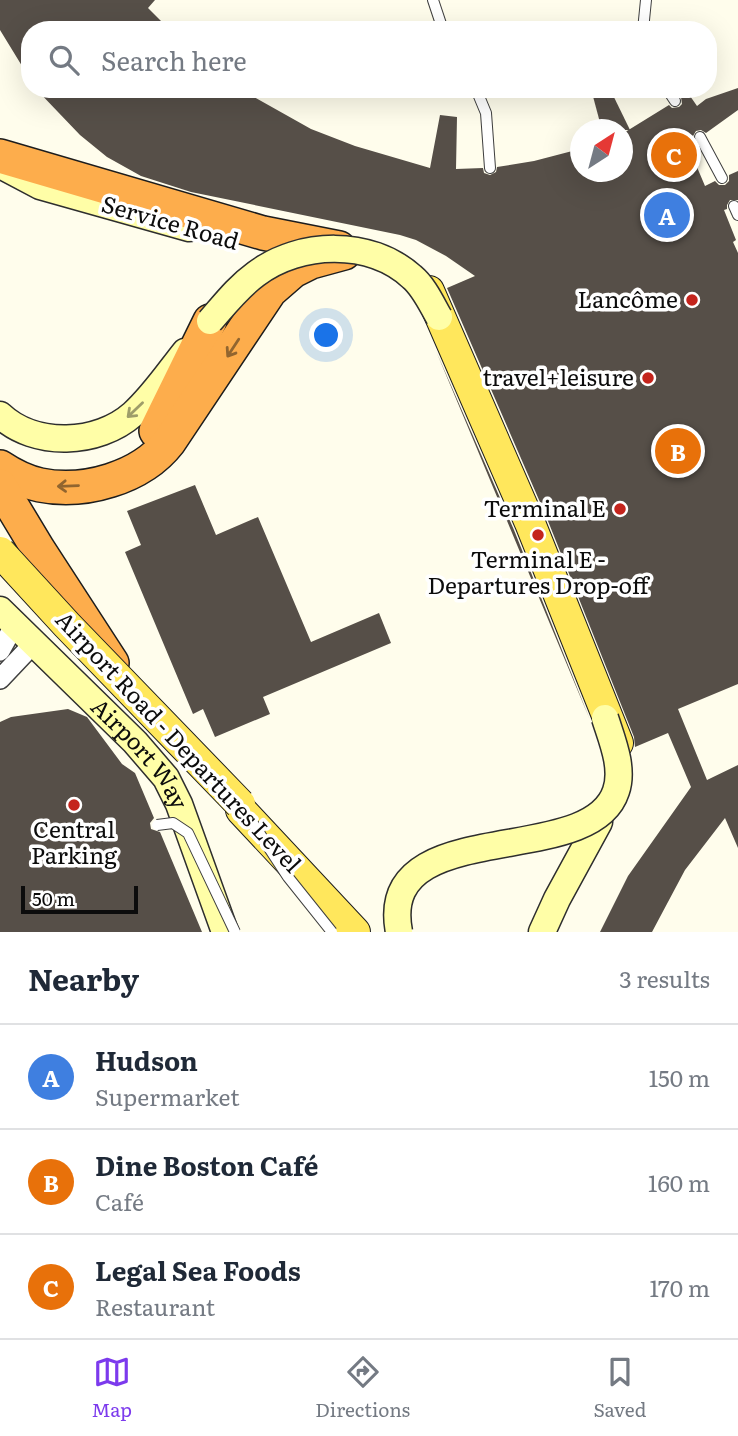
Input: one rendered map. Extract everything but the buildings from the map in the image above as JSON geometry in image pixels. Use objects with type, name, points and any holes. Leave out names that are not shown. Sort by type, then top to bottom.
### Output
[{"type":"highway","points":[[0,156],[273,236],[348,251]]},
{"type":"highway","points":[[247,245],[265,258],[272,267],[270,291]]},
{"type":"highway","points":[[0,467],[34,484],[60,487],[110,480],[134,470],[158,455],[169,442],[270,291],[293,271],[311,262],[348,251]]},
{"type":"highway","points":[[134,470],[211,321]]},
{"type":"highway","points":[[0,486],[136,714]]},
{"type":"highway","points":[[0,512],[136,714]]},
{"type":"main road","name":"Service Road","points":[[0,164],[40,186],[247,245],[348,251]]},
{"type":"main road","points":[[0,415],[29,433],[54,438],[78,438],[105,431],[133,414],[242,285],[272,264],[302,253],[329,249],[369,254],[400,264],[414,274],[427,287],[438,309],[542,552],[618,744],[624,772],[622,788],[608,813],[598,822],[542,932]]},
{"type":"main road","points":[[348,251],[368,254],[403,269],[424,290],[435,309],[598,697],[611,737],[619,780],[611,802],[592,821],[578,827],[449,857],[424,867],[404,888],[399,901],[396,915],[400,932]]},
{"type":"main road","name":"Airport Road - Departures Level","points":[[0,552],[136,714],[240,804],[355,932]]},
{"type":"main road","points":[[0,570],[136,714],[264,833],[355,932]]},
{"type":"main road","name":"Airport Way","points":[[8,617],[35,642],[136,714],[157,767],[179,804],[225,932]]},
{"type":"main road","points":[[400,932],[402,897],[420,871],[431,862],[598,822]]},
{"type":"main road","points":[[264,833],[332,932]]},
{"type":"street","points":[[0,651],[8,617]]},
{"type":"street","points":[[0,679],[35,642]]},
{"type":"lane","points":[[433,0],[440,21]]},
{"type":"lane","points":[[644,21],[646,0]]},
{"type":"lane","points":[[480,98],[486,113],[490,168]]},
{"type":"lane","points":[[700,137],[722,178]]},
{"type":"lane","points":[[240,804],[288,877],[332,932]]},
{"type":"lane","points":[[157,825],[173,823],[188,833],[234,932]]},
{"type":"place","name":"Legal Sea Foods","points":[[674,155]]},
{"type":"place","name":"Hudson","points":[[667,215]]},
{"type":"place","name":"Lancôme","points":[[692,300]]},
{"type":"place","name":"travel+leisure","points":[[648,378]]},
{"type":"place","name":"Dine Boston Café","points":[[678,451]]},
{"type":"place","name":"Terminal E","points":[[620,509]]},
{"type":"place","name":"Terminal E - Departures Drop-off","points":[[538,535]]},
{"type":"place","name":"Central Parking","points":[[74,805]]}]
